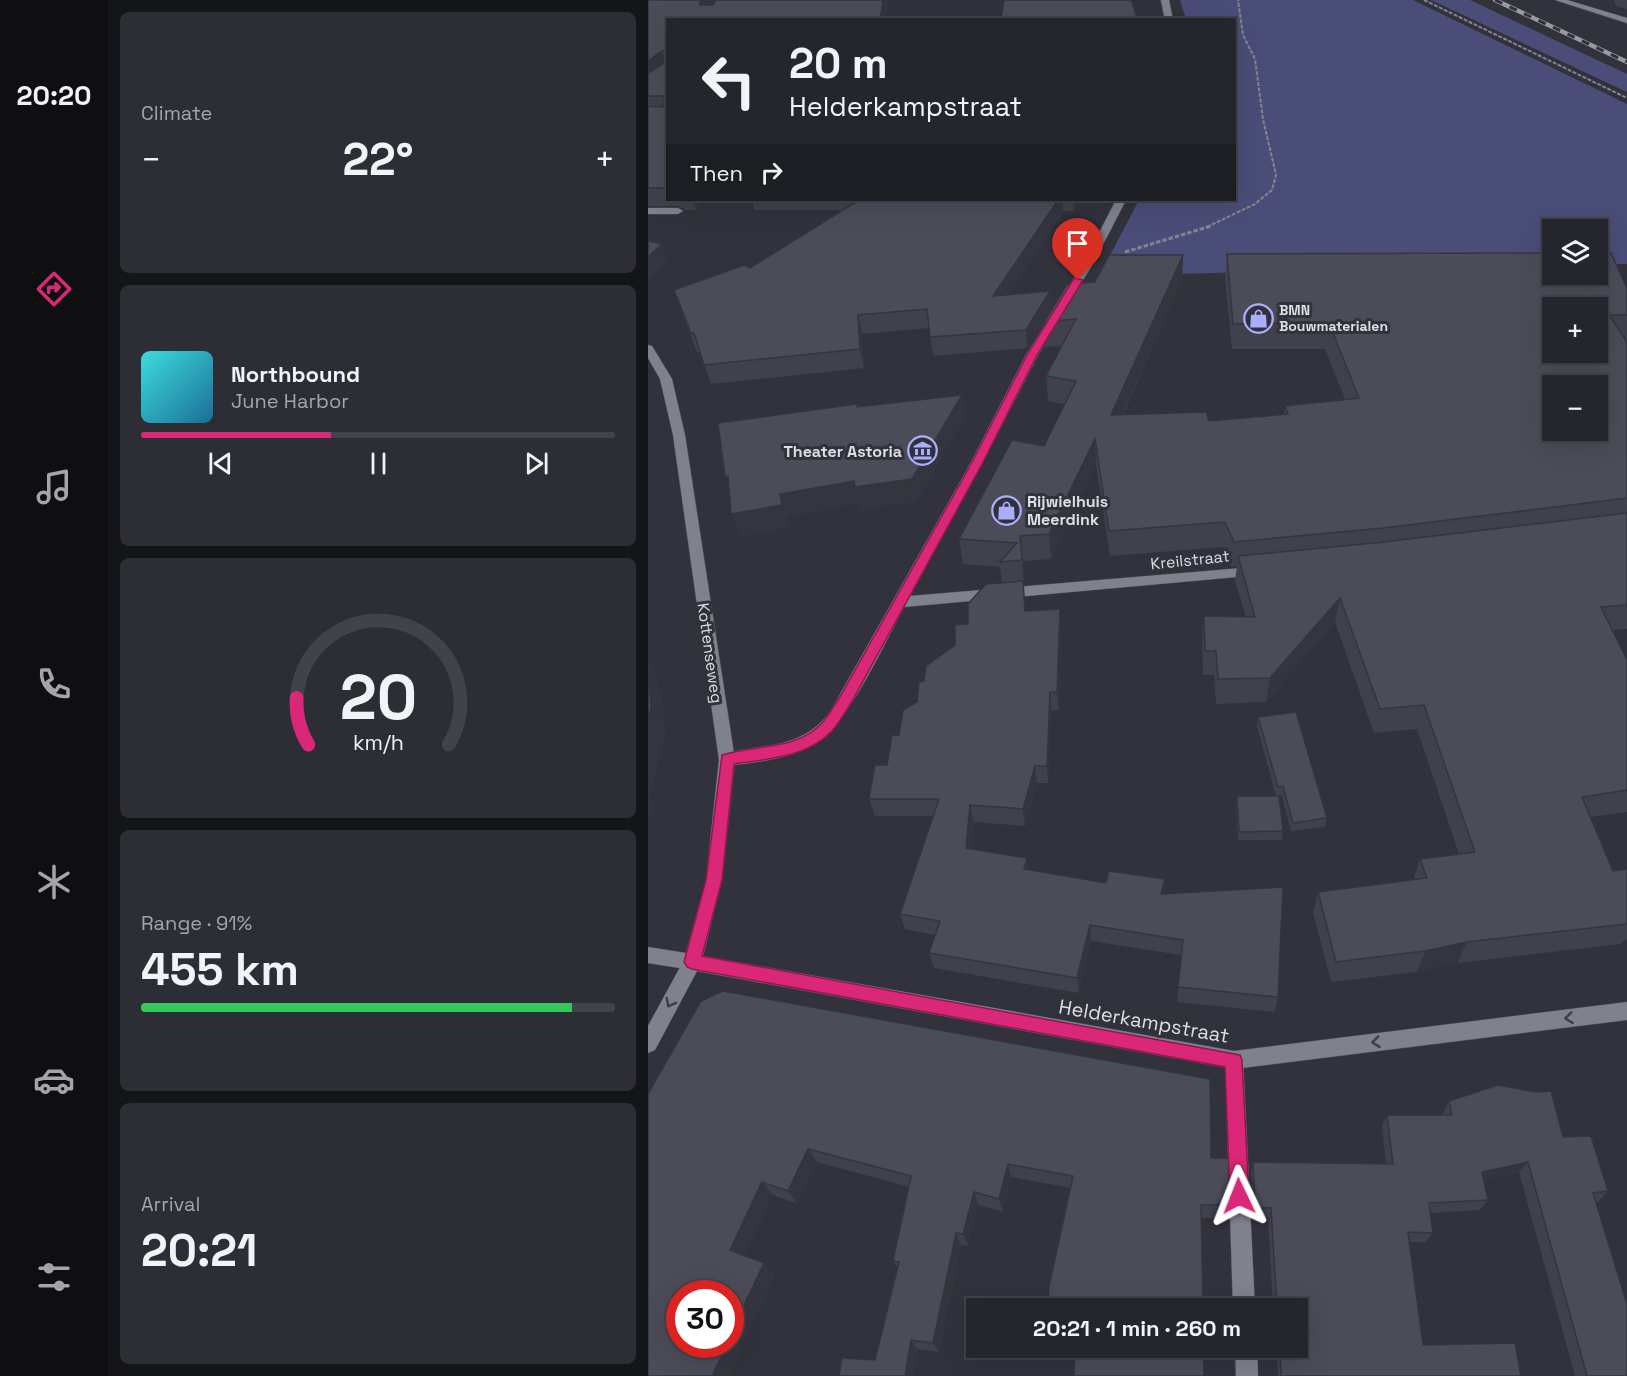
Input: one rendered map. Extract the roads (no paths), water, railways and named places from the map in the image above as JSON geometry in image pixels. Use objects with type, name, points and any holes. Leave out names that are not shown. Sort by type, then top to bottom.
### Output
[{"type":"street","points":[[1165,0],[1169,18]]},
{"type":"street","points":[[1559,0],[1627,21]]},
{"type":"street","points":[[728,760],[787,749],[804,743],[827,727],[846,699],[975,466],[1032,355],[1089,262],[1120,201]]},
{"type":"street","points":[[648,211],[678,211]]},
{"type":"street","name":"Kottenseweg","points":[[648,348],[666,379],[680,435],[717,700],[728,760],[714,880],[692,962],[648,1044]]},
{"type":"street","name":"Kreilstraat","points":[[898,602],[1271,570]]},
{"type":"street","name":"Helderkampstraat","points":[[648,955],[1234,1060],[1627,1011]]},
{"type":"street","points":[[1234,1060],[1244,1298]]},
{"type":"street","points":[[1246,1358],[1247,1376]]},
{"type":"railway","points":[[1495,0],[1627,62]]},
{"type":"place","name":"BMN Bouwmaterialen","points":[[1258,318]]},
{"type":"place","name":"Theater Astoria","points":[[923,451]]},
{"type":"place","name":"Rijwielhuis Meerdink","points":[[1006,510]]}]
